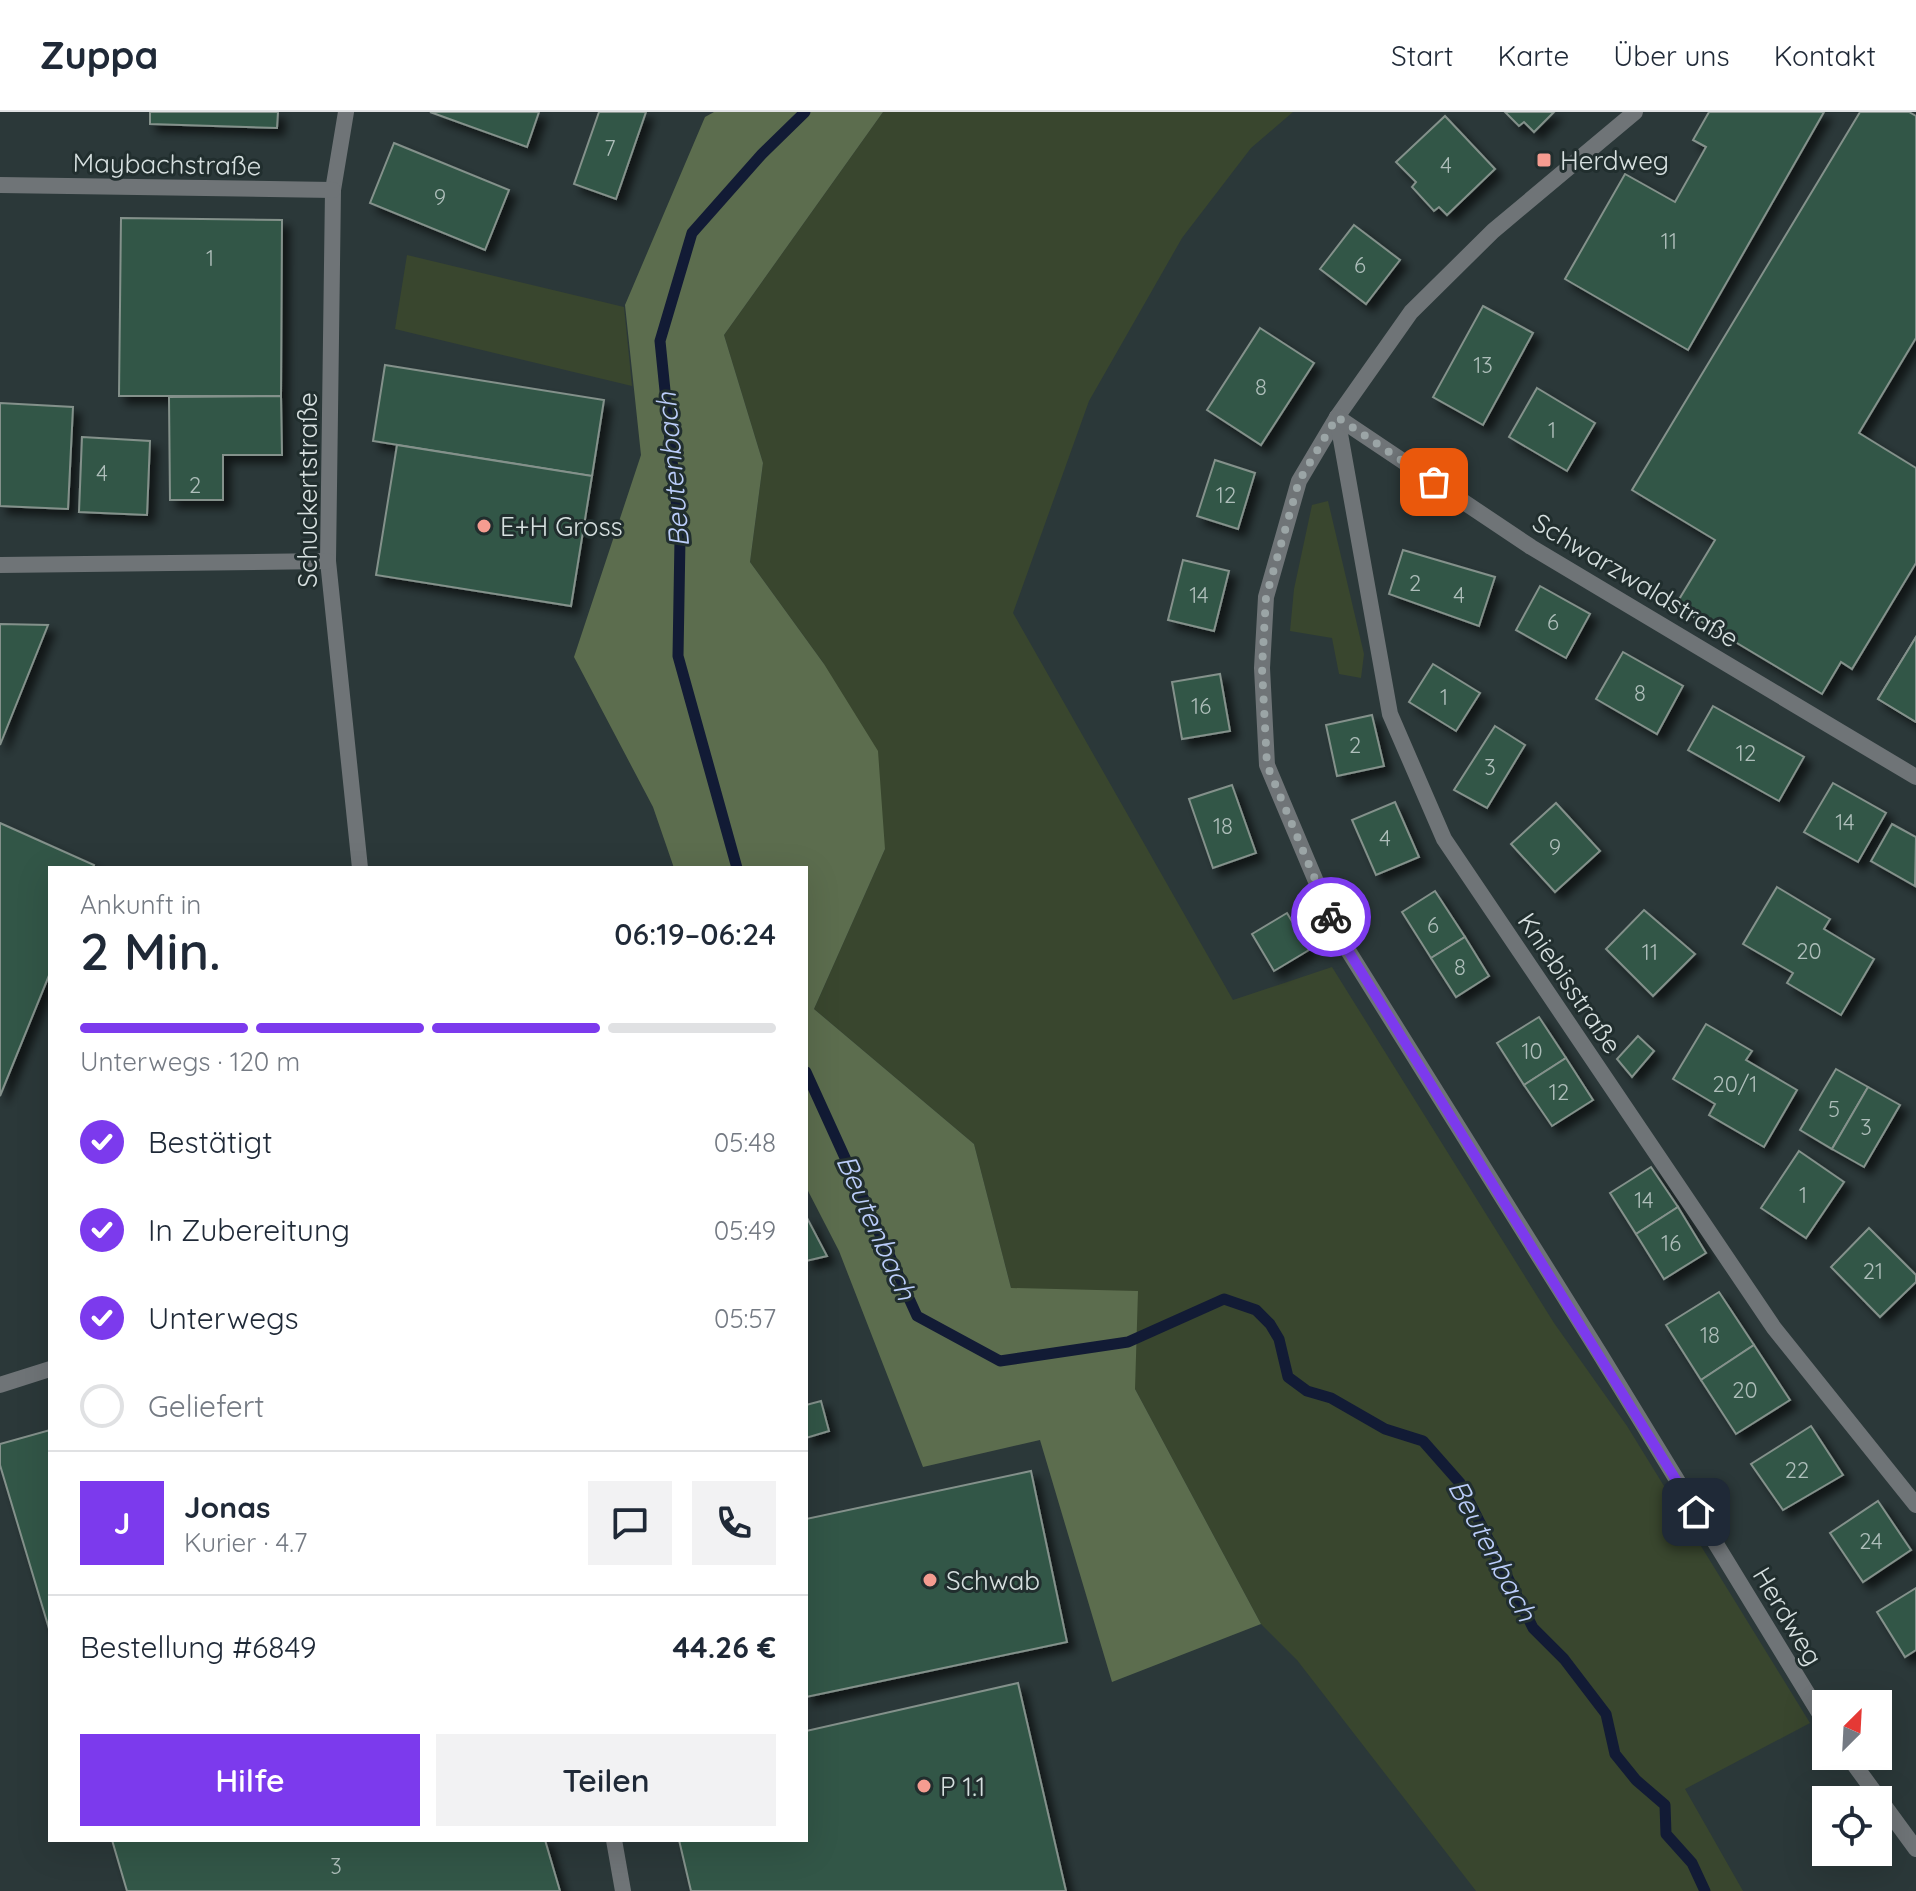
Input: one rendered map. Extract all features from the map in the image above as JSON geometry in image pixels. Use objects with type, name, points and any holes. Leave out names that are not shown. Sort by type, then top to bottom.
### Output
[{"type":"street","name":"Schuckertstraße","points":[[346,112],[333,190],[328,561],[360,866]]},
{"type":"street","name":"Herdweg","points":[[1635,112],[1493,231],[1411,312],[1337,417],[1299,481],[1266,597],[1262,668],[1267,765],[1339,936],[1812,1701]]},
{"type":"street","name":"Maybachstraße","points":[[0,185],[333,190]]},
{"type":"street","name":"Schwarzwaldstraße","points":[[1337,417],[1531,547],[1916,777]]},
{"type":"street","name":"Kniebisstraße","points":[[1337,417],[1390,714],[1444,839],[1774,1328],[1916,1505]]},
{"type":"street","points":[[0,565],[328,561]]},
{"type":"street","points":[[0,1385],[48,1370]]},
{"type":"street","points":[[1858,1770],[1916,1849]]},
{"type":"street","points":[[614,1842],[623,1891]]},
{"type":"green space","points":[[714,112],[883,112],[724,335],[763,463],[750,562],[824,664],[878,751],[885,849],[814,1009],[974,1144],[1011,1288],[1138,1291],[1135,1389],[1261,1624],[1112,1682],[1040,1440],[923,1467],[839,1251],[808,1191],[808,866],[673,866],[653,807],[574,657],[641,455],[625,305],[705,117]]},
{"type":"green space","points":[[883,112],[1293,112],[1251,148],[1182,238],[1089,401],[1013,613],[1233,1000],[1332,967],[1554,1323],[1627,1426],[1810,1723],[1685,1789],[1743,1891],[1476,1891],[1297,1660],[1261,1624],[1135,1389],[1011,1288],[974,1144],[814,1009],[885,849],[824,664],[750,562],[763,463],[724,335]]},
{"type":"green space","points":[[407,255],[624,307],[632,386],[395,329]]},
{"type":"green space","points":[[1328,501],[1364,654],[1361,678],[1339,674],[1332,638],[1290,631],[1294,589],[1312,505]]},
{"type":"building","points":[[150,112],[278,112],[277,128],[150,124]]},
{"type":"building","points":[[430,112],[539,112],[527,147]]},
{"type":"building","points":[[599,112],[646,112],[616,199],[574,184]]},
{"type":"building","points":[[1505,112],[1554,112],[1534,132],[1524,122],[1519,126]]},
{"type":"building","points":[[1709,112],[1824,112],[1688,350],[1565,279],[1625,174],[1675,202],[1706,147],[1693,140]]},
{"type":"building","points":[[1860,112],[1909,112],[1916,116],[1916,338],[1859,433],[1916,468],[1916,563],[1852,669],[1841,662],[1822,694],[1675,606],[1715,540],[1632,490]]},
{"type":"building","points":[[1445,116],[1495,169],[1447,215],[1439,207],[1434,211],[1412,187],[1416,182],[1396,162]]},
{"type":"building","points":[[394,143],[509,190],[485,250],[370,203]]},
{"type":"building","points":[[121,218],[282,220],[281,396],[119,396]]},
{"type":"building","points":[[1354,225],[1400,260],[1366,304],[1320,269]]},
{"type":"building","points":[[1483,306],[1533,333],[1483,425],[1433,397]]},
{"type":"building","points":[[1260,328],[1314,363],[1261,445],[1207,410]]},
{"type":"building","points":[[385,365],[604,400],[592,476],[373,441]]},
{"type":"building","points":[[1537,388],[1595,423],[1567,471],[1509,437]]},
{"type":"building","points":[[281,396],[282,455],[223,455],[223,500],[170,500],[169,397]]},
{"type":"building","points":[[0,403],[73,407],[68,509],[0,506]]},
{"type":"building","points":[[82,437],[150,441],[147,515],[79,512]]},
{"type":"building","name":"E+H Gross","points":[[397,445],[592,476],[571,606],[376,575]]},
{"type":"building","points":[[1215,460],[1255,473],[1238,529],[1197,516]]},
{"type":"building","points":[[1403,550],[1495,577],[1479,626],[1389,594]]},
{"type":"building","points":[[1183,560],[1229,571],[1214,631],[1168,620]]},
{"type":"building","points":[[1540,586],[1590,614],[1566,658],[1516,630]]},
{"type":"building","points":[[0,624],[48,625],[0,745]]},
{"type":"building","points":[[1916,637],[1916,722],[1878,699]]},
{"type":"building","points":[[1916,637],[1916,722],[1878,699]]},
{"type":"building","points":[[1623,652],[1683,686],[1657,734],[1596,699]]},
{"type":"building","points":[[1433,664],[1480,693],[1456,731],[1409,702]]},
{"type":"building","points":[[1220,674],[1230,731],[1182,739],[1172,682]]},
{"type":"building","points":[[1713,706],[1804,757],[1779,801],[1688,750]]},
{"type":"building","points":[[1372,715],[1384,766],[1337,776],[1326,725]]},
{"type":"building","points":[[1495,726],[1525,745],[1487,808],[1454,790]]},
{"type":"building","points":[[1833,783],[1886,813],[1858,862],[1804,832]]},
{"type":"building","points":[[1232,785],[1256,853],[1213,868],[1189,799]]},
{"type":"building","points":[[1395,802],[1419,857],[1376,875],[1352,820]]},
{"type":"building","points":[[1556,803],[1600,851],[1555,892],[1511,844]]},
{"type":"building","points":[[0,823],[94,865],[48,866],[48,978],[0,1096]]},
{"type":"building","points":[[1892,824],[1916,837],[1915,886],[1871,861]]},
{"type":"building","points":[[1777,887],[1830,919],[1824,929],[1874,959],[1841,1015],[1787,983],[1793,973],[1743,944]]},
{"type":"building","points":[[1435,891],[1465,937],[1431,958],[1402,912]]},
{"type":"building","points":[[1644,910],[1695,954],[1653,996],[1606,949]]},
{"type":"building","points":[[1287,913],[1309,950],[1274,971],[1252,934]]},
{"type":"building","points":[[1465,937],[1489,976],[1456,997],[1431,958]]},
{"type":"building","points":[[1539,1017],[1566,1058],[1524,1085],[1497,1043]]},
{"type":"building","points":[[1706,1024],[1752,1051],[1746,1060],[1797,1090],[1764,1147],[1709,1115],[1715,1104],[1673,1079]]},
{"type":"building","points":[[1638,1036],[1654,1051],[1632,1077],[1617,1059]]},
{"type":"building","points":[[1566,1058],[1593,1100],[1552,1126],[1524,1085]]},
{"type":"building","points":[[1836,1069],[1868,1087],[1832,1149],[1800,1130]]},
{"type":"building","points":[[1868,1087],[1900,1105],[1864,1167],[1832,1149]]},
{"type":"building","points":[[1799,1151],[1844,1182],[1806,1238],[1761,1208]]},
{"type":"building","points":[[1651,1167],[1678,1207],[1636,1234],[1610,1193]]},
{"type":"building","points":[[1678,1207],[1706,1253],[1664,1279],[1636,1234]]},
{"type":"building","points":[[808,1220],[827,1256],[808,1261]]},
{"type":"building","points":[[1869,1228],[1916,1275],[1916,1282],[1880,1317],[1831,1267]]},
{"type":"building","points":[[1719,1292],[1754,1345],[1701,1380],[1666,1325]]},
{"type":"building","points":[[1754,1345],[1790,1400],[1736,1434],[1701,1380]]},
{"type":"building","points":[[821,1401],[829,1431],[808,1437],[808,1404]]},
{"type":"building","points":[[1811,1426],[1843,1475],[1783,1510],[1751,1464]]},
{"type":"building","points":[[48,1431],[48,1625],[0,1465],[0,1444]]},
{"type":"building","name":"Schwab","points":[[1031,1471],[1067,1642],[808,1697],[808,1519]]},
{"type":"building","points":[[1878,1501],[1911,1550],[1863,1582],[1830,1533]]},
{"type":"building","points":[[1916,1588],[1916,1650],[1905,1657],[1877,1612]]},
{"type":"building","name":"P 1.1","points":[[1018,1683],[1066,1891],[691,1891],[679,1842],[808,1842],[808,1731]]},
{"type":"building","points":[[113,1842],[546,1842],[560,1891],[127,1891]]},
{"type":"waterway","name":"Beutenbach","points":[[736,866],[678,656],[680,539],[660,341],[692,233],[762,154],[805,112]]},
{"type":"waterway","name":"Beutenbach","points":[[808,1076],[917,1316],[1000,1361],[1128,1342],[1224,1299],[1256,1310],[1270,1324],[1279,1339],[1288,1377],[1307,1391],[1331,1398],[1385,1429],[1423,1441],[1460,1483],[1533,1628],[1564,1659],[1606,1714],[1615,1754],[1636,1780],[1665,1805],[1666,1834],[1692,1863],[1705,1891]]},
{"type":"way so far","points":[[1331,917],[1267,765],[1262,668],[1266,597],[1299,481],[1337,417],[1434,482]]},
{"type":"place","name":"Herdweg","points":[[1544,160]]},
{"type":"place","name":"E+H Gross","points":[[484,526]]},
{"type":"place","name":"Schwab","points":[[930,1580]]},
{"type":"place","name":"P 1.1","points":[[924,1786]]},
{"type":"route","points":[[1331,917],[1339,936],[1696,1512]]}]
